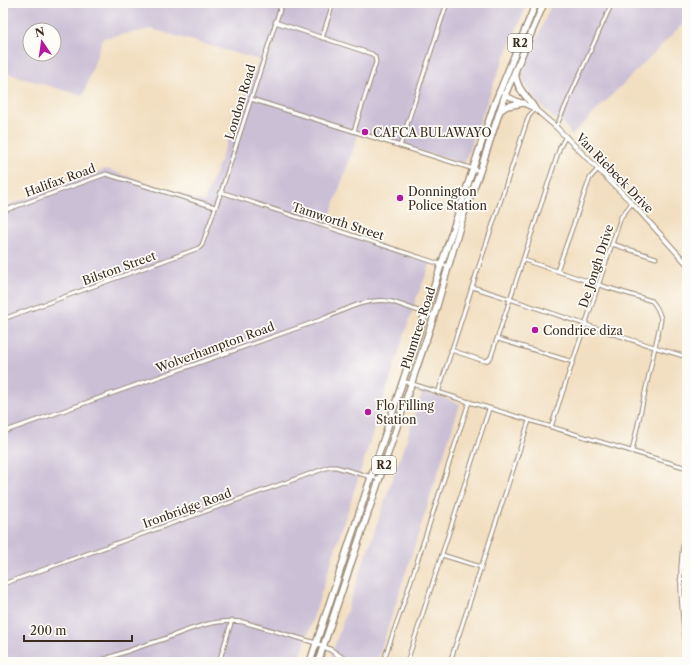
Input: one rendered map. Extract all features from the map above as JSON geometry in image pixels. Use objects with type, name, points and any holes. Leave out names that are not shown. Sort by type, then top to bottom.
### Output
[{"type":"highway","name":"Plumtree Road","points":[[310,662],[494,105],[536,3]]},
{"type":"highway","name":"Plumtree Road","points":[[318,662],[434,316],[463,216],[480,171],[505,95],[544,3]]},
{"type":"highway","points":[[515,72],[518,88],[535,109]]},
{"type":"highway","points":[[494,105],[505,95],[503,82]]},
{"type":"highway","points":[[500,110],[507,106],[523,103]]},
{"type":"street","name":"London Road","points":[[215,207],[282,3]]},
{"type":"street","points":[[322,38],[333,3]]},
{"type":"street","points":[[400,146],[447,3]]},
{"type":"street","points":[[556,127],[612,3]]},
{"type":"street","points":[[275,22],[372,54],[376,59],[354,131]]},
{"type":"street","name":"Van Riebeck Drive","points":[[505,95],[535,109],[566,136],[632,203],[687,264]]},
{"type":"street","points":[[251,99],[480,171]]},
{"type":"street","points":[[438,393],[526,124],[529,116],[535,109]]},
{"type":"street","points":[[451,350],[486,361],[491,357],[560,147],[566,136]]},
{"type":"street","points":[[557,271],[590,178],[598,169]]},
{"type":"street","name":"Halifax Road","points":[[3,211],[106,174],[215,207]]},
{"type":"street","name":"Tamworth Street","points":[[221,192],[449,267]]},
{"type":"street","name":"De Jongh Drive","points":[[551,427],[612,244],[622,217],[632,203]]},
{"type":"street","name":"Bilston Street","points":[[3,319],[195,250],[202,244],[215,207]]},
{"type":"street","points":[[612,244],[656,258]]},
{"type":"street","points":[[524,260],[652,301],[656,306],[661,316],[661,320],[632,451]]},
{"type":"street","points":[[472,287],[654,348],[687,357]]},
{"type":"street","name":"Wolverhampton Road","points":[[3,432],[323,319],[359,304],[373,301],[391,302],[434,316]]},
{"type":"street","points":[[498,339],[573,362]]},
{"type":"street","points":[[403,381],[489,409],[687,468]]},
{"type":"street","points":[[383,662],[469,402]]},
{"type":"street","points":[[407,662],[489,409]]},
{"type":"street","points":[[450,662],[529,421]]},
{"type":"street","name":"Ironbridge Road","points":[[3,584],[329,467],[336,467],[379,480]]},
{"type":"street","points":[[686,662],[685,624],[680,580],[681,558],[687,526]]},
{"type":"street","points":[[442,555],[481,567]]},
{"type":"street","points":[[680,580],[687,579]]},
{"type":"street","points":[[219,662],[232,620]]},
{"type":"street","points":[[97,662],[201,625],[232,620],[244,622],[323,645],[348,662]]},
{"type":"shaded area","points":[[3,3],[528,3],[498,72],[464,164],[359,132],[326,228],[431,263],[415,302],[299,662],[3,662],[3,207],[106,169],[204,202],[259,60],[152,29],[103,38],[83,96],[3,72]]},
{"type":"shaded area","points":[[552,3],[687,3],[687,20],[572,135],[563,123],[551,116],[535,99],[525,85],[522,75]]},
{"type":"shaded area","points":[[423,391],[460,404],[377,662],[329,662]]},
{"type":"place","name":"CAFCA BULAWAYO","points":[[365,132]]},
{"type":"place","name":"Donnington Police Station","points":[[400,198]]},
{"type":"place","name":"Condrice diza","points":[[535,330]]},
{"type":"place","name":"Flo Filling Station","points":[[368,412]]}]
